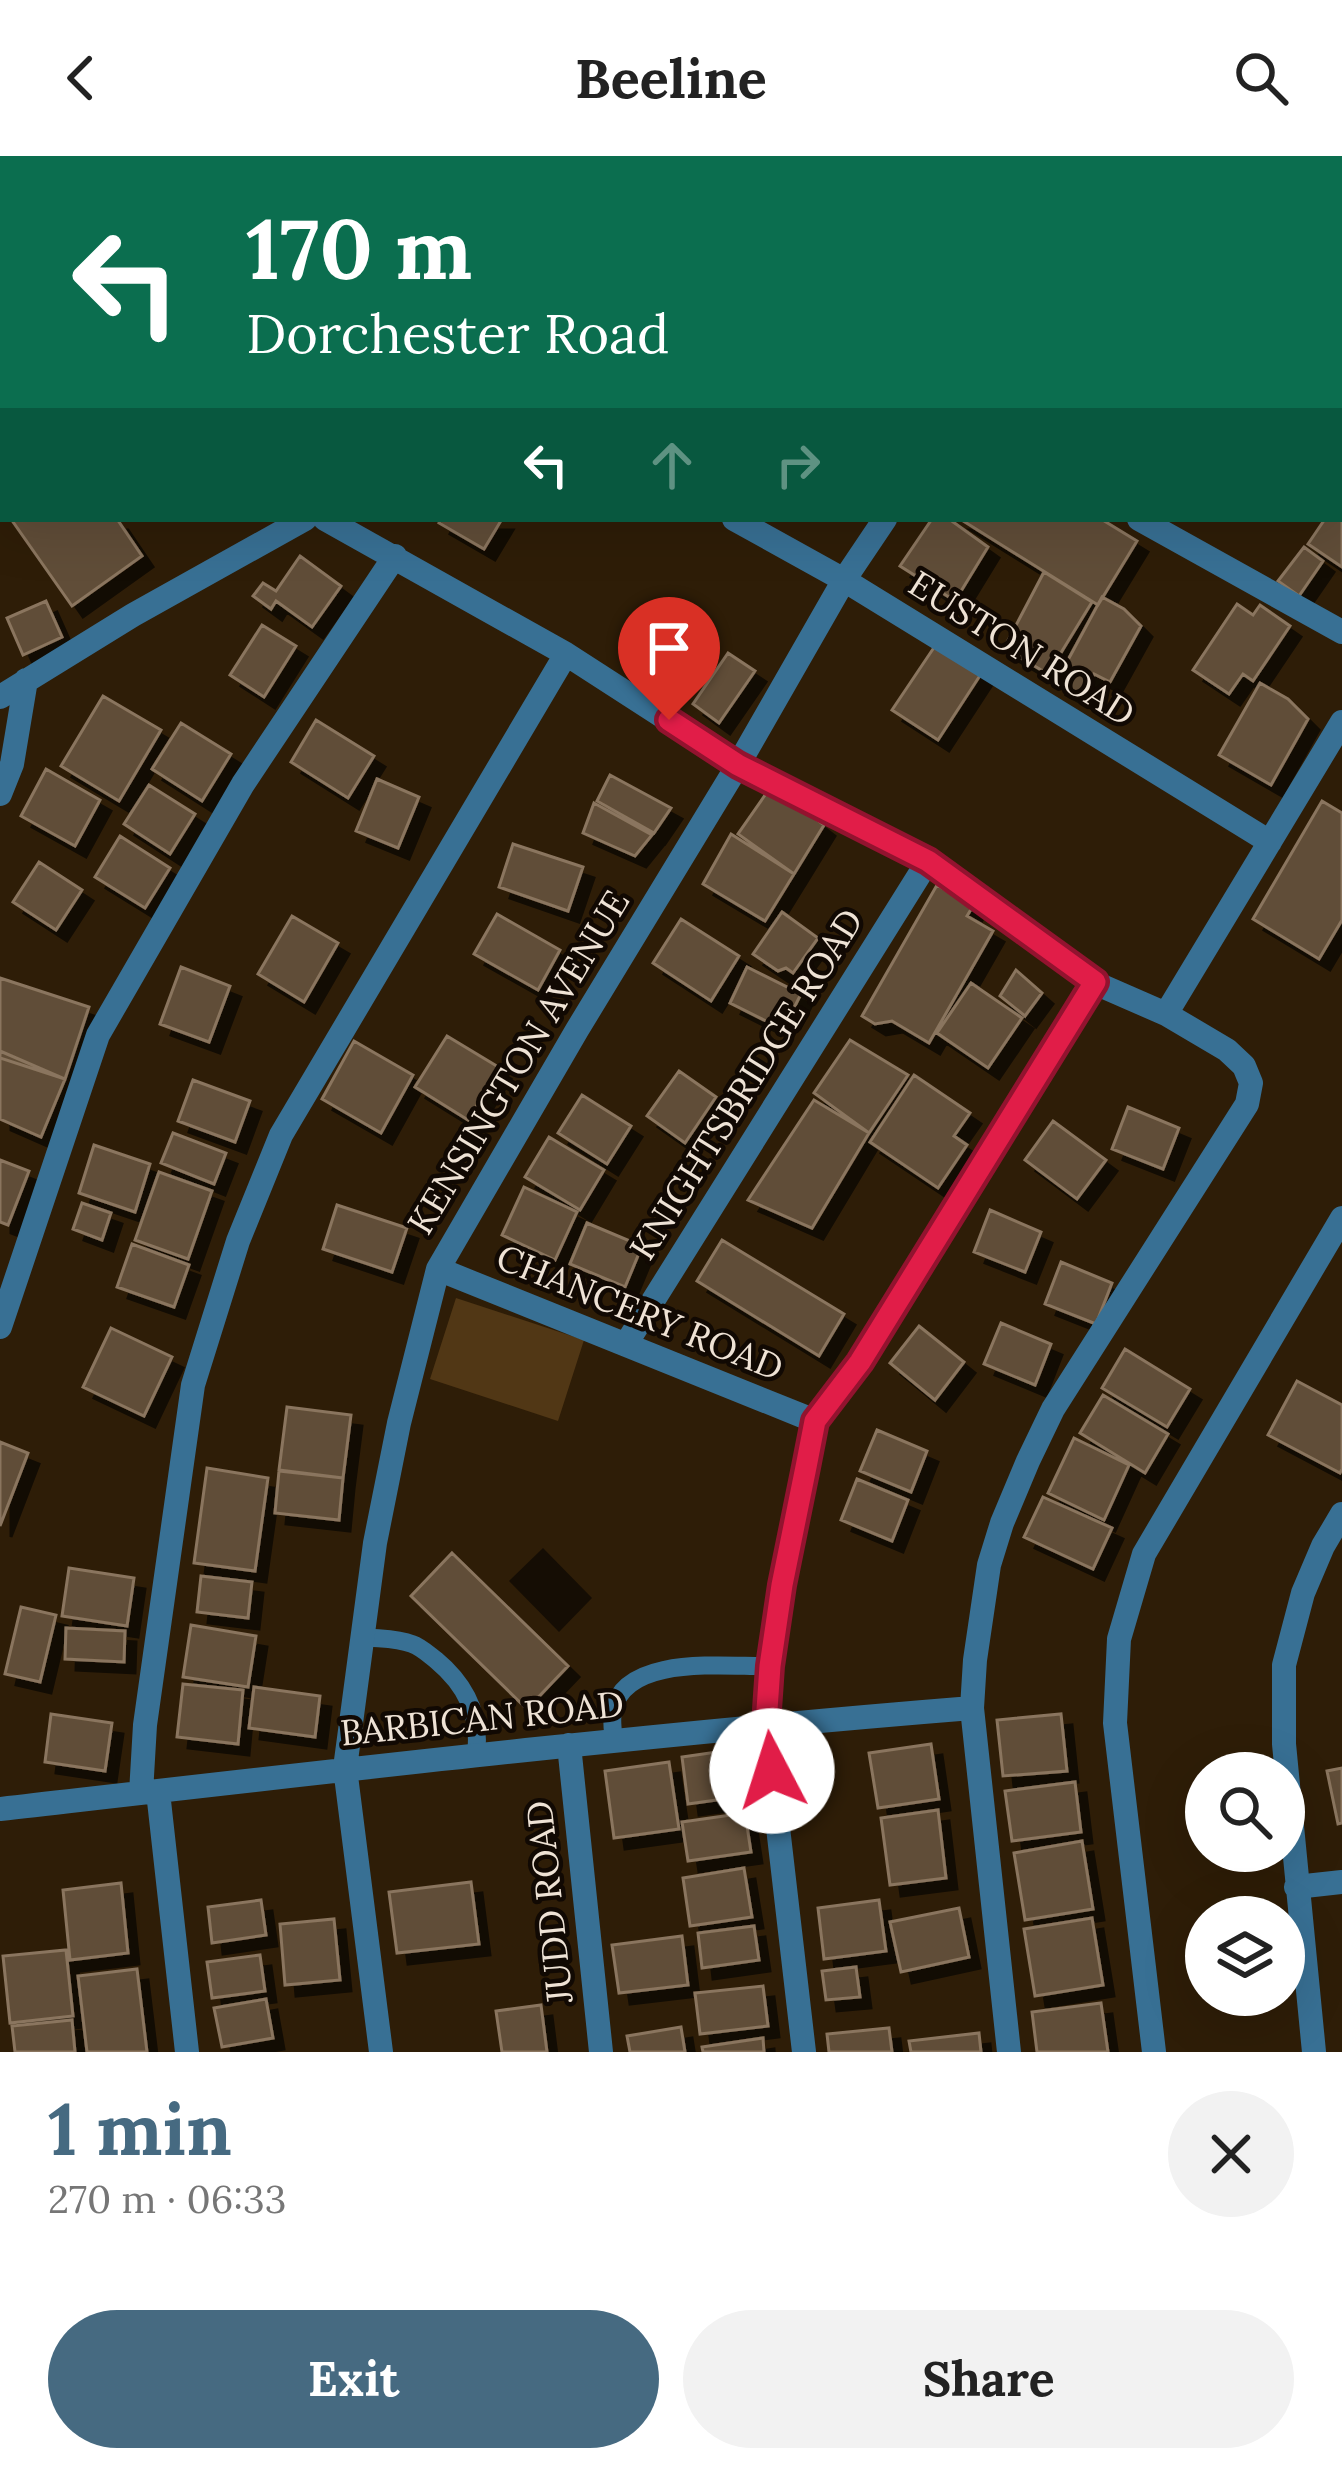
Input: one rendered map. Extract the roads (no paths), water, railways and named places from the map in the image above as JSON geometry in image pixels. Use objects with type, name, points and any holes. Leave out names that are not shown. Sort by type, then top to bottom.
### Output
[{"type":"street","points":[[0,697],[133,615],[300,522]]},
{"type":"street","points":[[332,522],[566,654],[738,765],[928,861],[1095,982],[1166,1014],[1227,1050],[1244,1066],[1251,1083],[1247,1104],[1052,1409],[1002,1523],[989,1565],[974,1660],[972,1708],[1009,2052]]},
{"type":"street","name":"EUSTON ROAD","points":[[739,522],[844,580],[1270,842]]},
{"type":"street","name":"KENSINGTON AVENUE","points":[[381,2052],[346,1768],[375,1543],[438,1268],[844,580],[883,522]]},
{"type":"street","points":[[1144,522],[1342,632]]},
{"type":"street","points":[[0,1327],[98,1035],[243,784],[395,556]]},
{"type":"street","points":[[187,2052],[145,1725],[193,1384],[238,1241],[281,1135],[566,654]]},
{"type":"street","points":[[0,794],[12,764],[26,680]]},
{"type":"street","points":[[1166,1014],[1342,722]]},
{"type":"street","name":"KNIGHTSBRIDGE ROAD","points":[[626,1345],[928,861]]},
{"type":"street","points":[[804,2052],[766,1724],[782,1585],[815,1421],[860,1362],[1095,982]]},
{"type":"street","points":[[1154,2052],[1115,1723],[1120,1639],[1144,1554],[1342,1218]]},
{"type":"street","name":"CHANCERY ROAD","points":[[438,1268],[815,1421]]},
{"type":"street","points":[[1314,2052],[1284,1744],[1285,1665],[1303,1593],[1342,1514]]},
{"type":"street","name":"BARBICAN ROAD","points":[[0,1809],[476,1754],[972,1708]]},
{"type":"street","name":"JUDD ROAD","points":[[569,1745],[601,2052]]},
{"type":"street","points":[[1296,1888],[1342,1882]]},
{"type":"lane","points":[[364,1637],[418,1646],[452,1672],[470,1700],[478,1732],[476,1754]]},
{"type":"lane","points":[[614,1741],[612,1712],[622,1689],[635,1679],[668,1668],[770,1666]]}]
